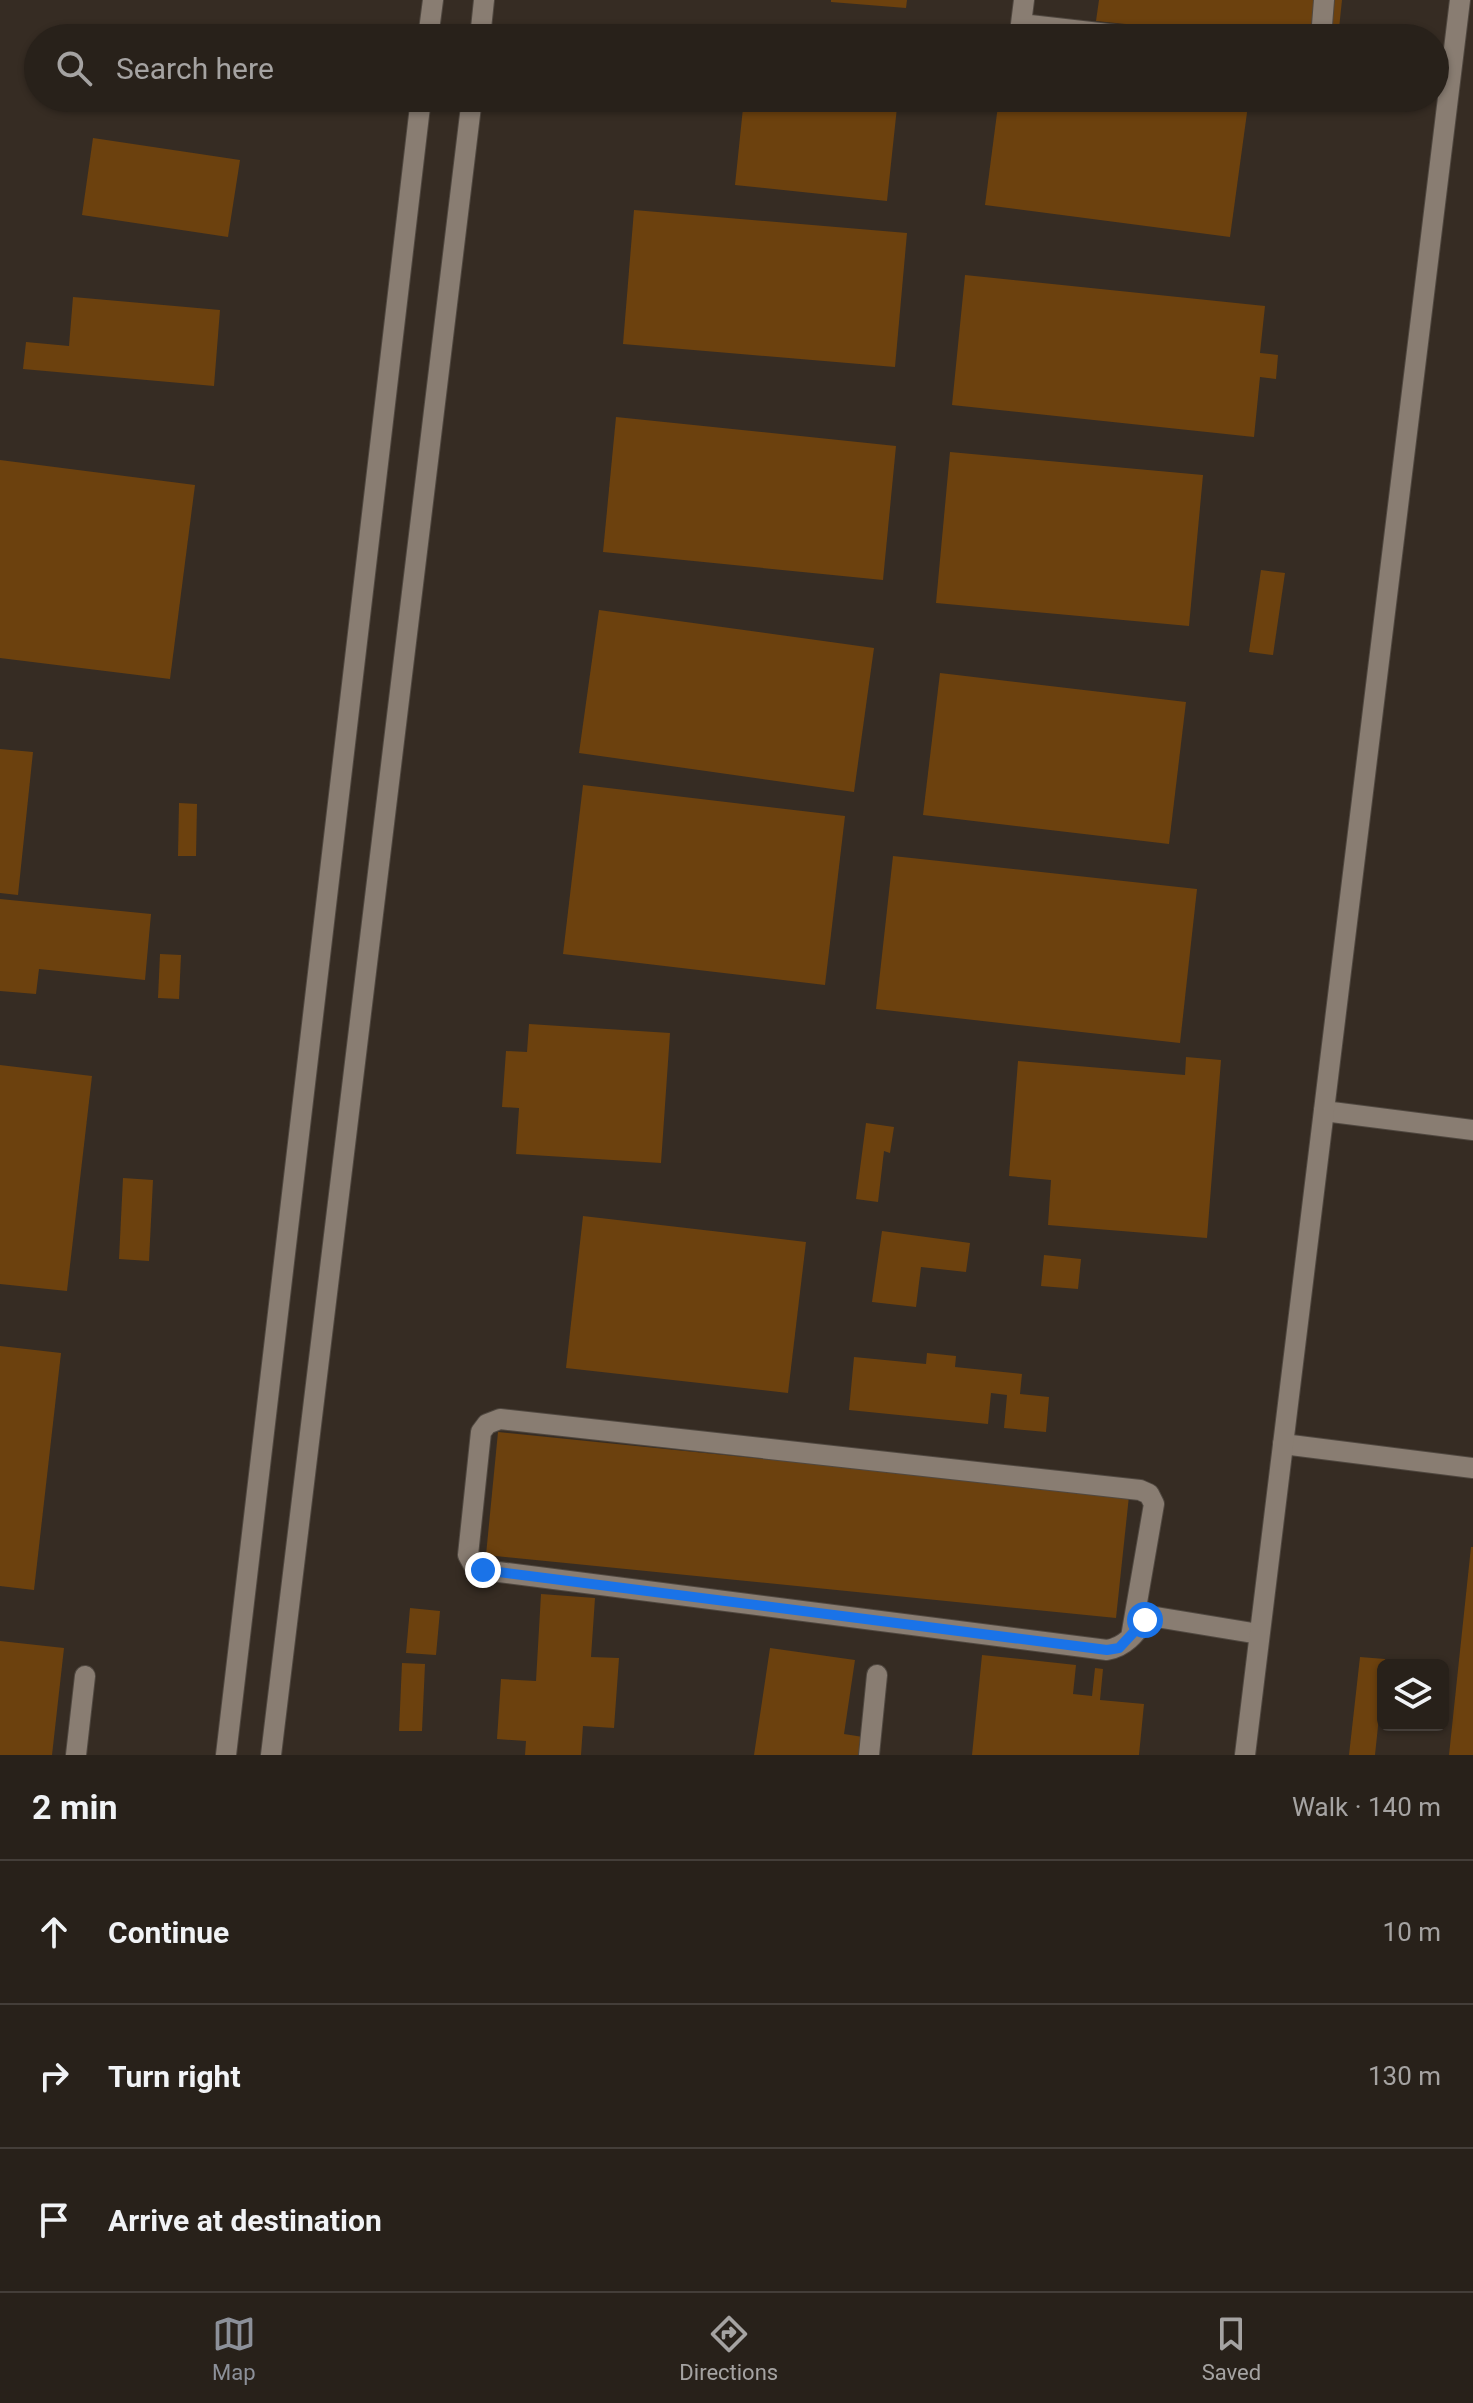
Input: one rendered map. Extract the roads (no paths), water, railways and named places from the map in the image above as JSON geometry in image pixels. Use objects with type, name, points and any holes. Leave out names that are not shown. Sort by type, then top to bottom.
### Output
[{"type":"lane","points":[[430,24],[433,0]]},
{"type":"lane","points":[[481,24],[484,0]]},
{"type":"lane","points":[[1021,24],[1024,0]]},
{"type":"lane","points":[[1322,24],[1324,0]]},
{"type":"lane","points":[[1449,90],[1460,0]]},
{"type":"lane","points":[[226,1755],[419,112]]},
{"type":"lane","points":[[271,1755],[470,112]]},
{"type":"lane","points":[[1245,1755],[1446,112]]},
{"type":"lane","points":[[1324,1111],[1473,1130]]},
{"type":"lane","points":[[1131,1637],[1154,1504],[1149,1494],[1140,1490],[500,1419],[487,1424],[481,1432],[468,1555],[474,1566],[483,1570],[1107,1650],[1119,1648],[1131,1637],[1145,1620],[1156,1617],[1259,1634]]},
{"type":"lane","points":[[1283,1444],[1473,1468]]},
{"type":"lane","points":[[869,1755],[877,1675]]},
{"type":"lane","points":[[76,1755],[85,1676]]}]
